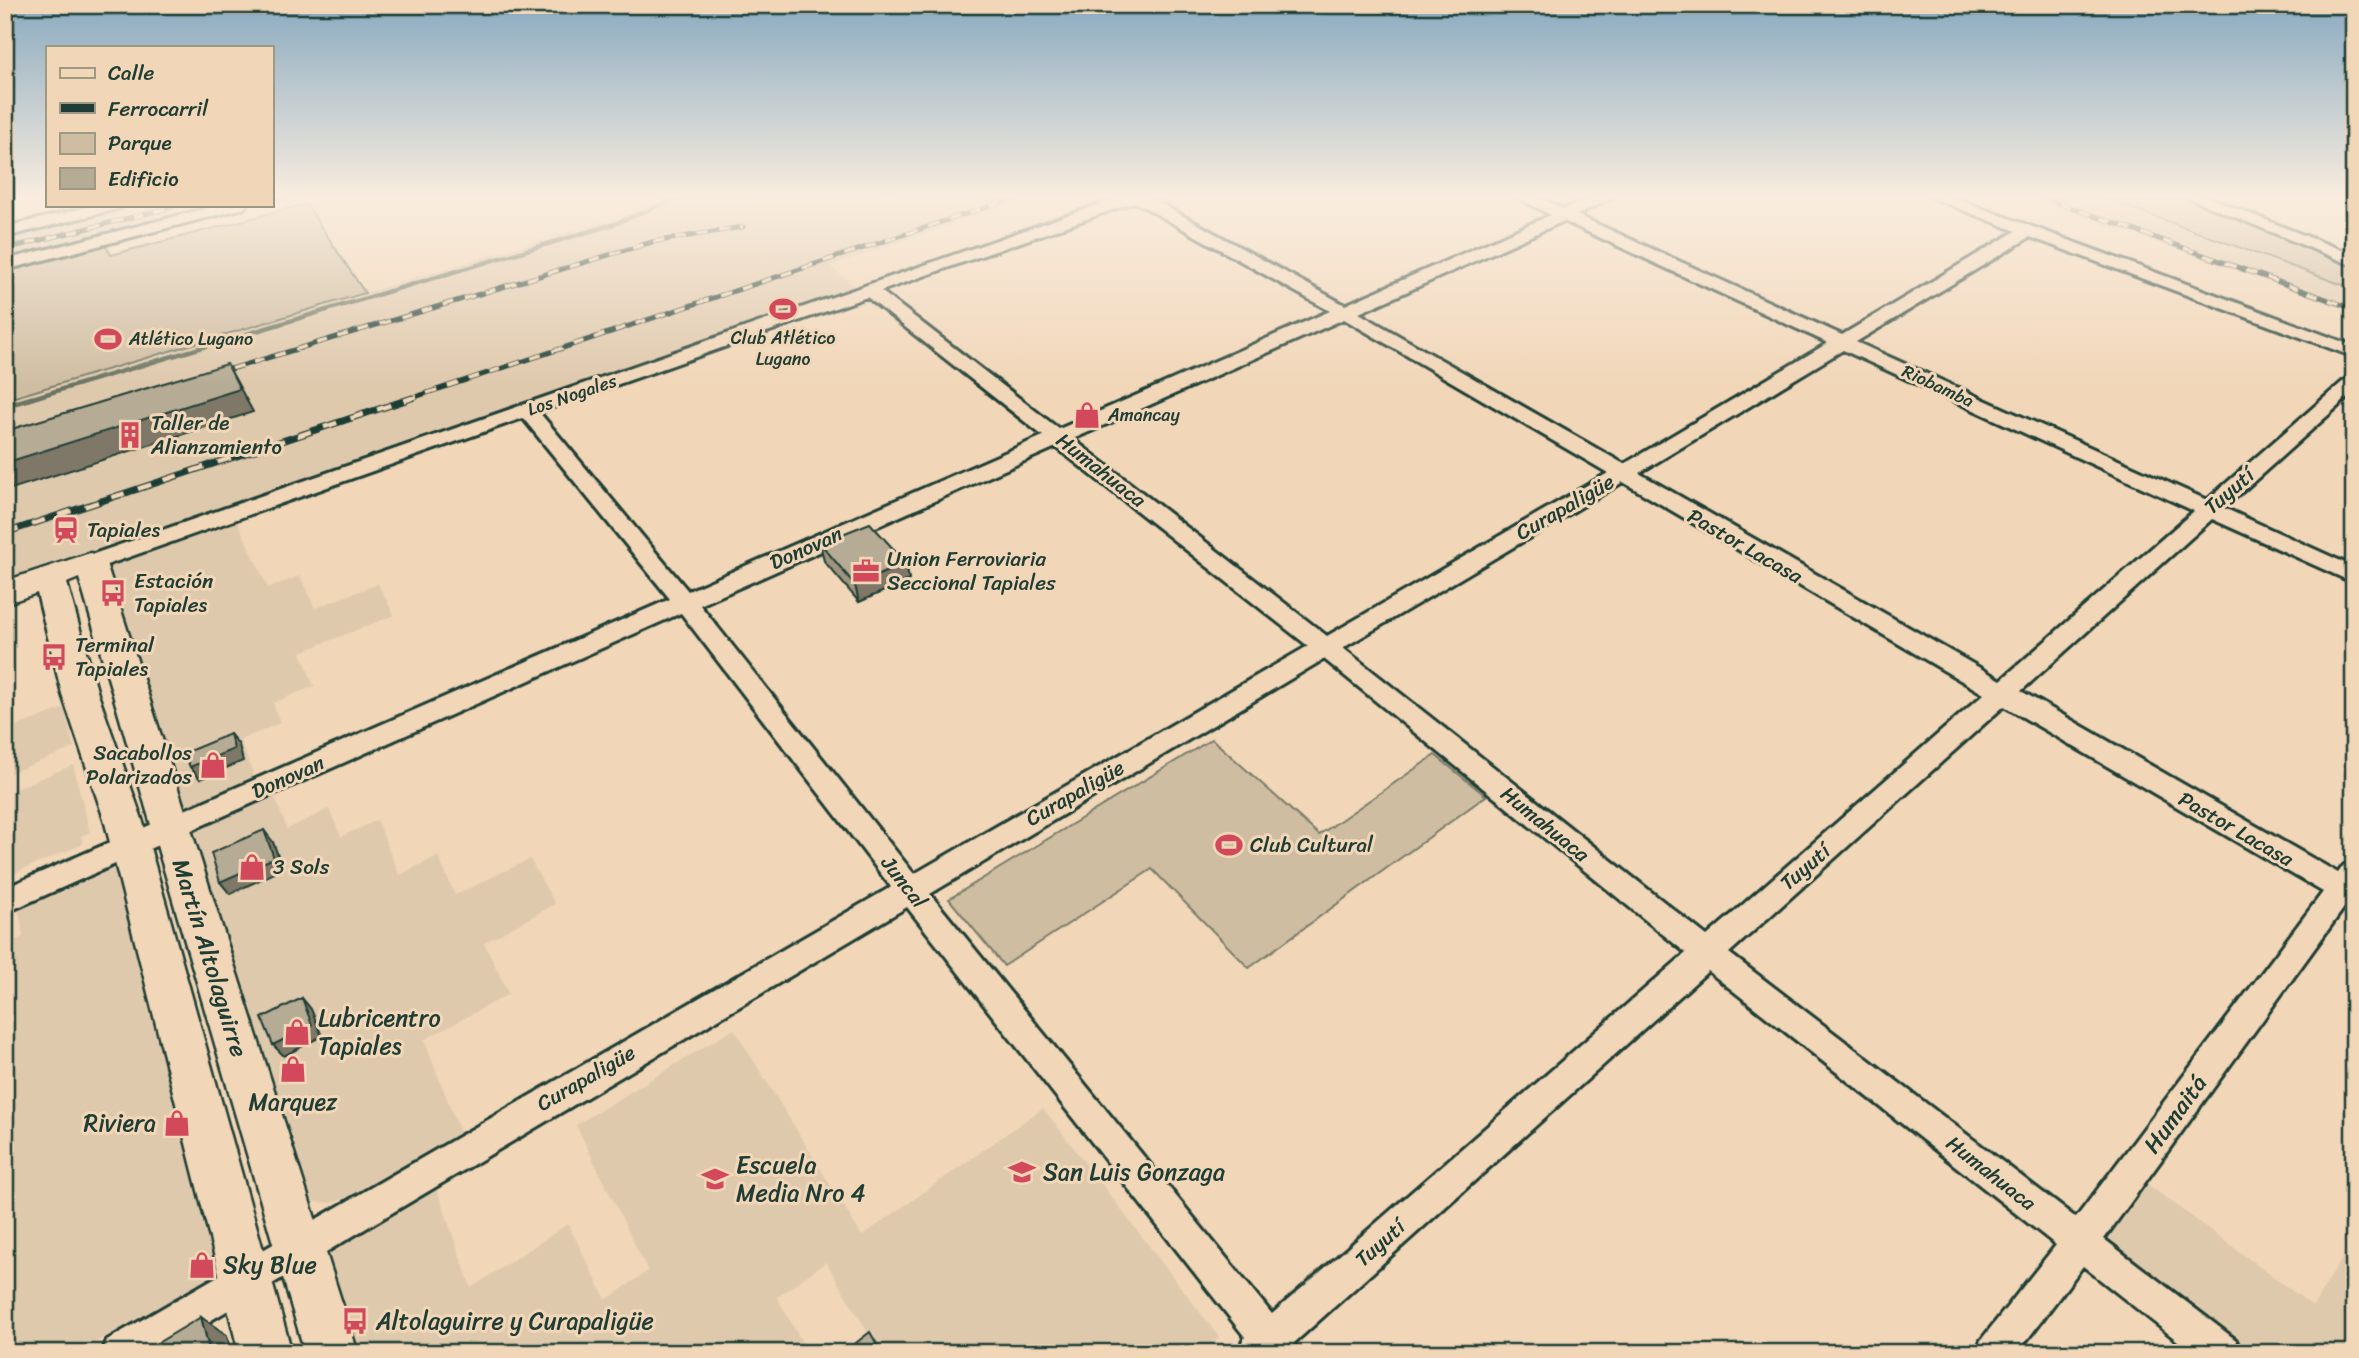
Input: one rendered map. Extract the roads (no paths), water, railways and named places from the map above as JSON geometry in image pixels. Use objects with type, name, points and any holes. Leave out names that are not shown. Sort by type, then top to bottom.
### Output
[{"type":"street","points":[[5,265],[27,259]]},
{"type":"street","name":"Los Nogales","points":[[5,593],[957,259]]},
{"type":"street","name":"Pastor Lacasa","points":[[1250,259],[2002,694],[2350,886]]},
{"type":"street","name":"Donovan","points":[[5,901],[1462,259]]},
{"type":"street","name":"Riobamba","points":[[1662,259],[2354,576]]},
{"type":"street","name":"Curapaligüe","points":[[120,1353],[299,1245],[1622,474],[1980,259]]},
{"type":"street","points":[[2107,259],[2354,352]]},
{"type":"street","name":"Humahuaca","points":[[870,290],[1325,647],[1707,953],[2223,1353]]},
{"type":"street","name":"Tuyutí","points":[[1269,1348],[1707,953],[2354,382]]},
{"type":"street","name":"Juncal","points":[[528,411],[685,602],[1269,1348]]},
{"type":"street","name":"Martín Altolaguirre","points":[[90,563],[332,1353]]},
{"type":"street","name":"Martín Altolaguirre","points":[[49,577],[80,694],[130,847],[266,1353]]},
{"type":"street","name":"Humaitá","points":[[1994,1353],[2350,886]]},
{"type":"waterway","points":[[26,400],[496,259]]},
{"type":"waterway","points":[[5,406],[32,398]]},
{"type":"railway","points":[[211,375],[594,259]]},
{"type":"railway","points":[[406,400],[829,259]]},
{"type":"railway","points":[[2216,259],[2354,309]]},
{"type":"railway","points":[[5,533],[412,398]]},
{"type":"place","name":"Club Atlético Lugano","points":[[783,309]]},
{"type":"place","name":"Atlético Lugano","points":[[108,339]]},
{"type":"place","name":"Amancay","points":[[1087,415]]},
{"type":"place","name":"Taller de Alianzamiento","points":[[130,435]]},
{"type":"place","name":"Tapiales","points":[[66,530]]},
{"type":"place","name":"Union Ferroviaria Seccional Tapiales","points":[[866,571]]},
{"type":"place","name":"Estación Tapiales","points":[[113,593]]},
{"type":"place","name":"Terminal Tapiales","points":[[54,657]]},
{"type":"place","name":"Sacabollos Polarizados","points":[[213,765]]},
{"type":"place","name":"Club Cultural","points":[[1229,845]]},
{"type":"place","name":"3 Sols","points":[[252,867]]},
{"type":"place","name":"Lubricentro Tapiales","points":[[297,1032]]},
{"type":"place","name":"Marquez","points":[[293,1069]]},
{"type":"place","name":"Riviera","points":[[177,1123]]},
{"type":"place","name":"San Luis Gonzaga","points":[[1022,1172]]},
{"type":"place","name":"Escuela Media Nro 4","points":[[715,1179]]},
{"type":"place","name":"Sky Blue","points":[[202,1265]]},
{"type":"place","name":"Altolaguirre y Curapaligüe","points":[[355,1321]]}]
